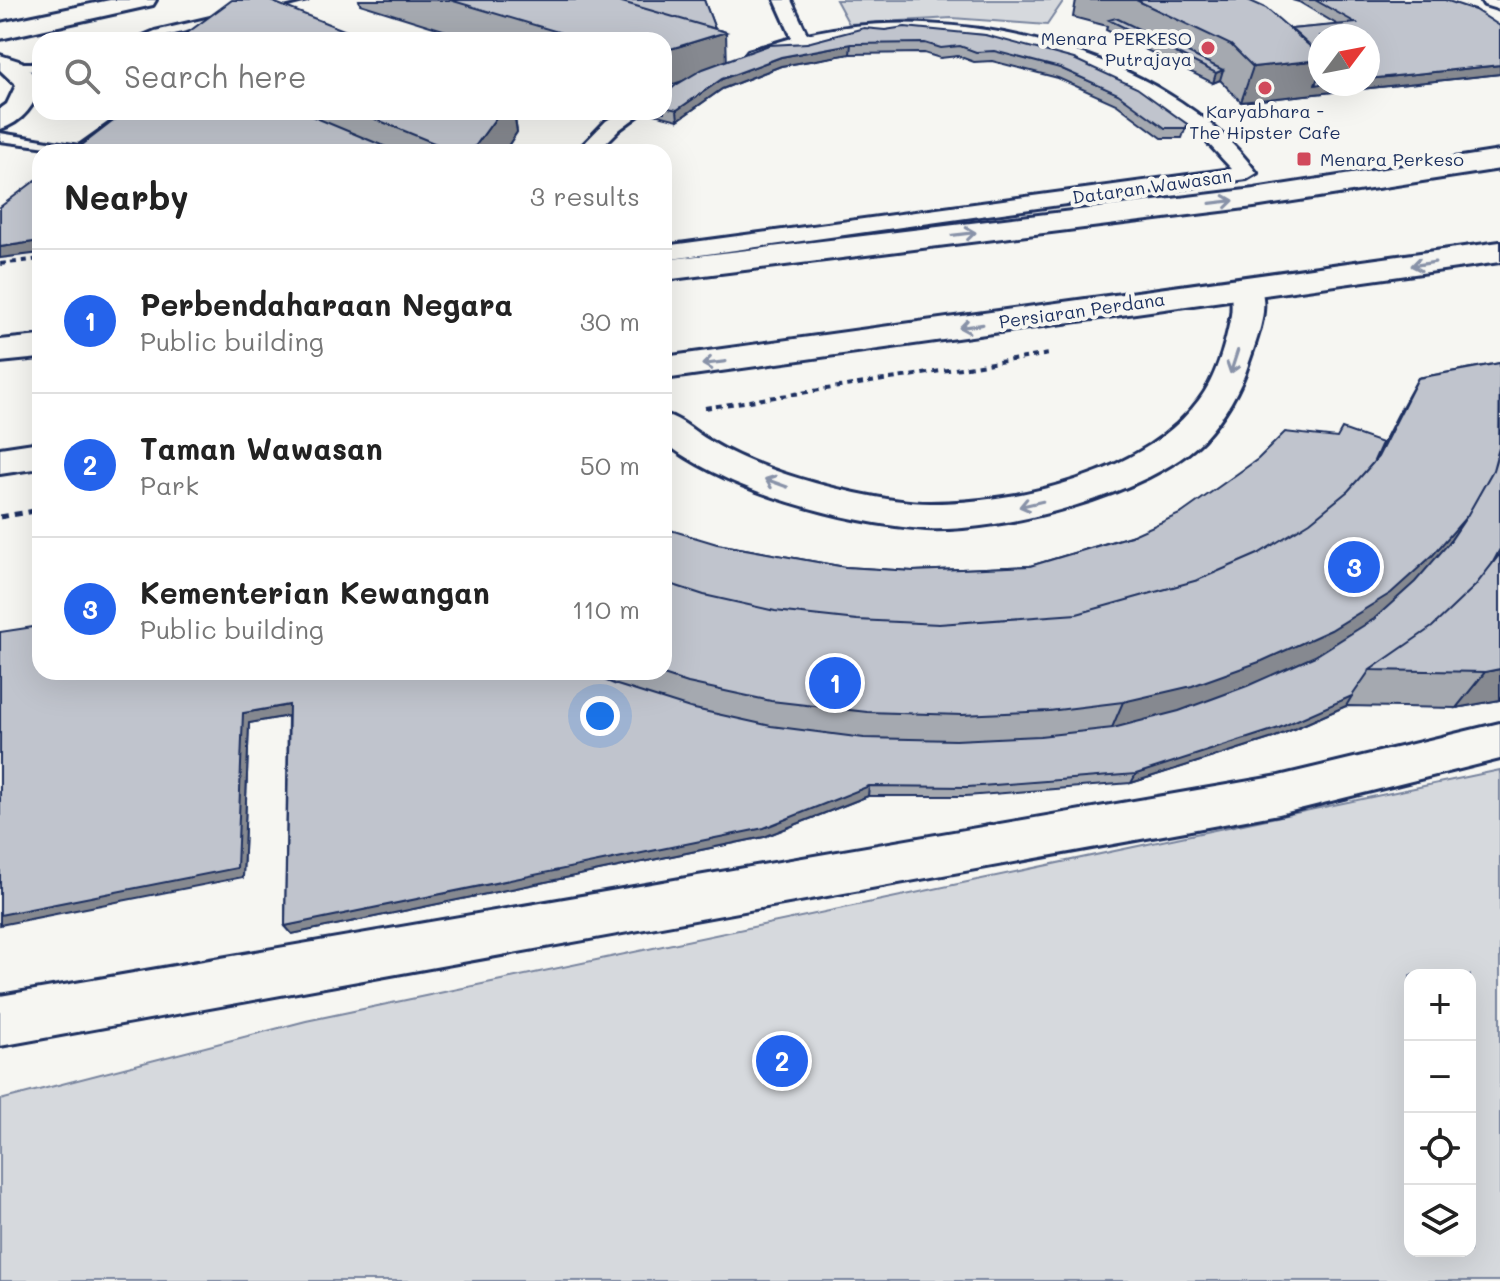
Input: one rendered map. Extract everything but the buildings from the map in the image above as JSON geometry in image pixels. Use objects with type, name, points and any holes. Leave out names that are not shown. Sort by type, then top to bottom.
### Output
[{"type":"main road","points":[[0,31],[144,0]]},
{"type":"main road","points":[[1493,0],[1500,3]]},
{"type":"main road","points":[[672,269],[1254,198],[1500,160]]},
{"type":"main road","name":"Persiaran Perdana","points":[[672,367],[1500,252]]},
{"type":"main road","points":[[0,351],[32,348]]},
{"type":"main road","points":[[0,461],[32,456]]},
{"type":"street","points":[[783,0],[804,47]]},
{"type":"street","name":"Dataran Wawasan","points":[[672,90],[727,66],[804,47],[860,28],[935,25],[1017,38],[1089,62],[1151,93],[1202,126],[1247,173],[672,252]]},
{"type":"street","points":[[7,65],[29,84],[19,109]]},
{"type":"street","points":[[594,144],[621,120]]},
{"type":"street","points":[[672,431],[703,453],[766,480],[849,504],[929,516],[1014,508],[1081,492],[1135,470],[1178,441],[1211,409],[1231,372],[1250,309],[1246,287]]},
{"type":"street","points":[[0,1021],[1279,795],[1500,741]]},
{"type":"lane","points":[[163,32],[301,0]]},
{"type":"lane","points":[[7,65],[32,67]]},
{"type":"lane","points":[[90,144],[124,120]]},
{"type":"lane","points":[[0,137],[44,144]]},
{"type":"path","points":[[0,264],[32,260]]},
{"type":"path","points":[[0,517],[32,511]]},
{"type":"shaded area","points":[[836,0],[1064,0],[1047,25],[952,18],[849,24]]},
{"type":"shaded area","points":[[1500,770],[1500,1281],[0,1281],[0,1100],[306,1021]]},
{"type":"place","name":"Menara PERKESO Putrajaya","points":[[1208,48]]},
{"type":"place","name":"Karyabhara - The Hipster Cafe","points":[[1265,88]]},
{"type":"place","name":"Menara Perkeso","points":[[1304,159]]},
{"type":"place","name":"Kementerian Kewangan","points":[[1354,567]]},
{"type":"place","name":"Perbendaharaan Negara","points":[[835,683]]},
{"type":"place","name":"Taman Wawasan","points":[[782,1061]]}]
